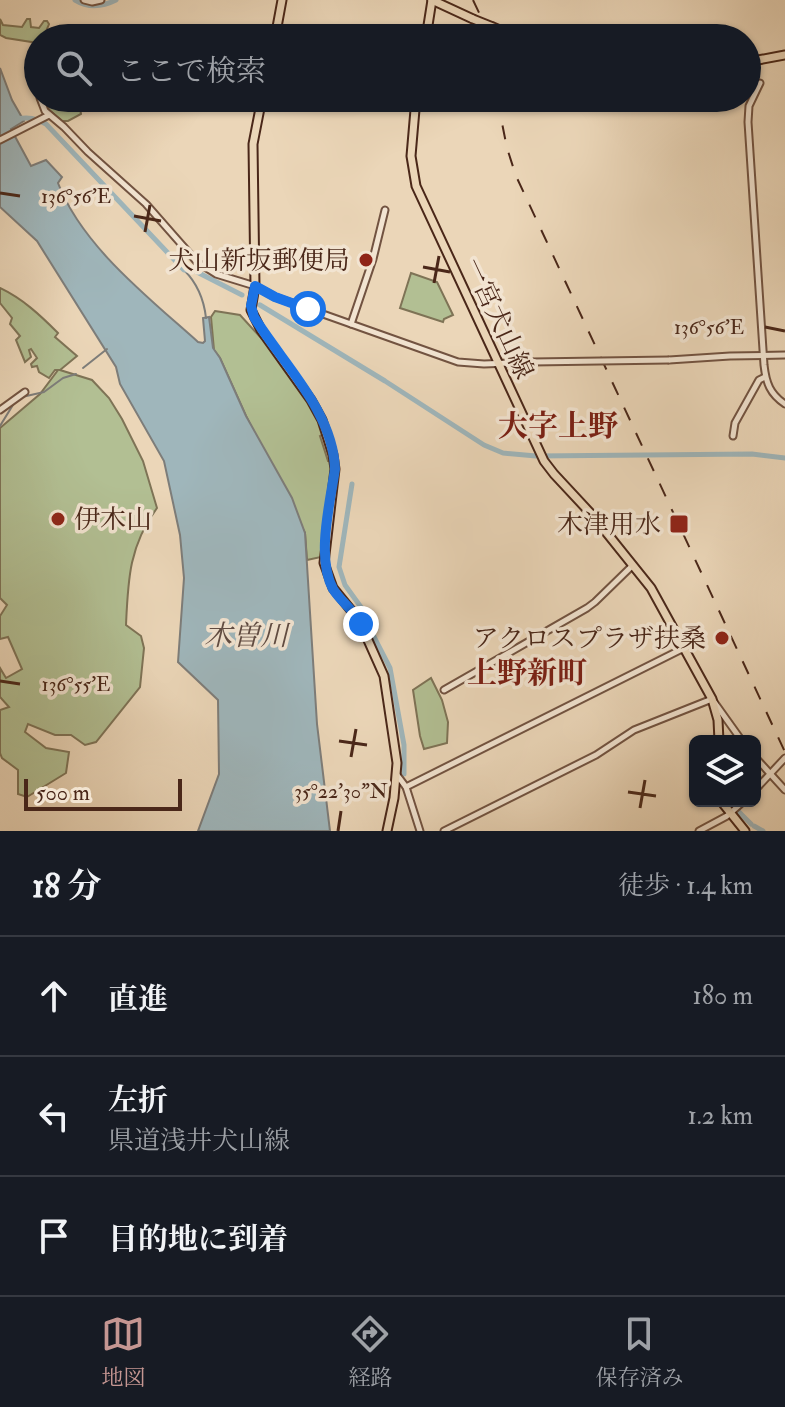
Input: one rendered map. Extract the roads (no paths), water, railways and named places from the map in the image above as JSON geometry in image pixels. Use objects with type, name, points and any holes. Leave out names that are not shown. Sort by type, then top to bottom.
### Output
[{"type":"main road","points":[[278,24],[282,0]]},
{"type":"main road","points":[[428,24],[432,0],[486,24]]},
{"type":"main road","points":[[761,59],[785,55]]},
{"type":"main road","points":[[259,112],[253,144],[255,286],[251,306],[254,317],[311,400],[330,441],[335,469],[325,549],[326,570],[333,588],[359,620],[382,670],[396,748],[397,775],[387,831]]},
{"type":"main road","name":"一宮犬山線","points":[[414,112],[411,161],[416,186],[542,457],[651,588],[712,699],[719,735]]},
{"type":"main road","points":[[725,807],[745,831]]},
{"type":"street","points":[[84,0],[101,0]]},
{"type":"street","points":[[45,112],[146,204],[197,262],[216,274],[458,362],[498,364],[785,355]]},
{"type":"street","points":[[749,112],[765,377],[770,390],[785,404]]},
{"type":"street","points":[[0,140],[47,116]]},
{"type":"street","points":[[351,324],[373,259],[385,210]]},
{"type":"street","points":[[733,436],[737,418],[759,380],[765,377]]},
{"type":"street","points":[[0,410],[25,392]]},
{"type":"street","points":[[444,690],[587,608],[633,565]]},
{"type":"street","points":[[406,787],[685,647]]},
{"type":"street","points":[[444,831],[596,755],[634,730],[712,699],[738,735]]},
{"type":"street","points":[[761,784],[785,758]]},
{"type":"street","points":[[761,764],[785,790]]},
{"type":"street","points":[[397,775],[406,787],[420,831]]},
{"type":"street","points":[[699,831],[738,807]]},
{"type":"water","name":"木曽川","points":[[0,68],[24,121],[11,129],[31,166],[46,160],[62,177],[58,183],[69,206],[100,249],[138,289],[198,342],[205,341],[203,318],[209,317],[213,348],[246,416],[292,498],[305,533],[317,724],[330,831],[198,831],[219,774],[218,700],[178,662],[184,578],[180,535],[164,461],[120,384],[116,367],[37,241],[0,207]]},
{"type":"waterway","points":[[75,0],[95,6],[116,0]]},
{"type":"waterway","name":"木津用水","points":[[17,119],[32,118],[46,124],[184,270],[193,270],[242,295]]},
{"type":"waterway","points":[[184,270],[199,292],[206,318]]},
{"type":"waterway","name":"木津用水","points":[[260,305],[484,445],[503,453],[536,456],[752,454],[785,458]]},
{"type":"waterway","points":[[83,368],[107,349]]},
{"type":"waterway","points":[[22,397],[44,392],[63,378],[76,374]]},
{"type":"waterway","points":[[0,426],[16,400]]},
{"type":"waterway","points":[[352,484],[339,567],[345,585],[363,610],[390,668],[404,745],[404,774]]},
{"type":"waterway","points":[[737,810],[751,824]]},
{"type":"waterway","points":[[754,826],[763,831]]},
{"type":"railway","points":[[473,0],[483,24]]},
{"type":"railway","points":[[500,112],[516,176],[785,752]]},
{"type":"place","name":"犬山新坂郵便局","points":[[366,260]]},
{"type":"place","name":"伊木山","points":[[58,519]]},
{"type":"place","name":"木津用水","points":[[679,524]]},
{"type":"place","name":"アクロスプラザ扶桑","points":[[722,638]]},
{"type":"district","name":"大字上野","points":[[558,426]]},
{"type":"district","name":"上野新町","points":[[527,673]]}]
